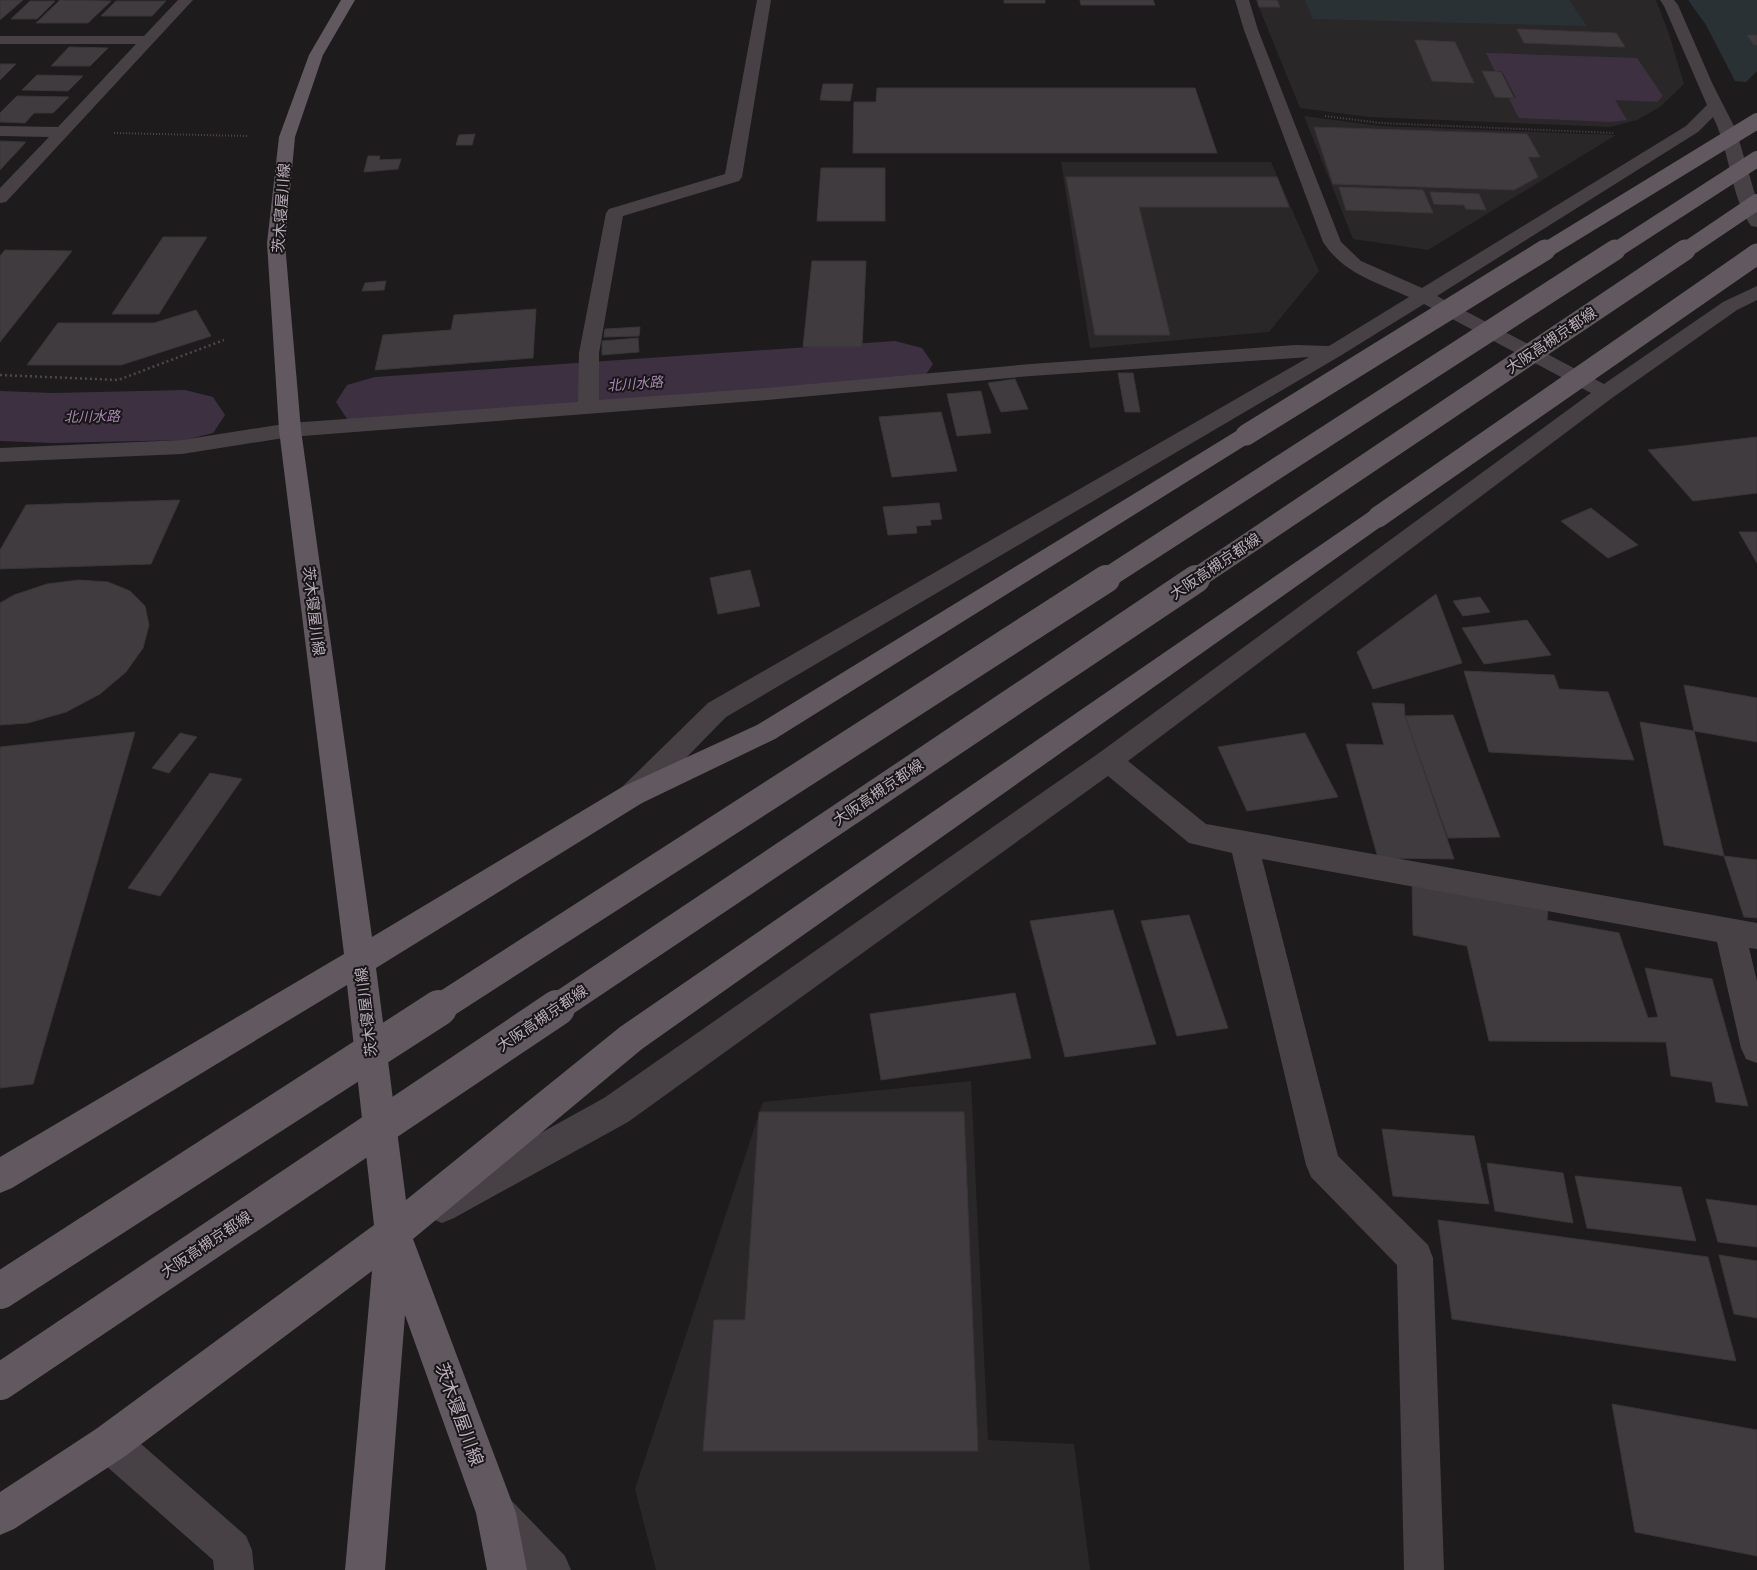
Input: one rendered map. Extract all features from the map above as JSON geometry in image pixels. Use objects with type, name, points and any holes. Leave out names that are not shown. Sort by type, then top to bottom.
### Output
[{"type":"main road","name":"茨木寝屋川線","points":[[348,0],[316,55],[287,137],[276,243],[290,430],[360,961],[393,1233],[366,1570]]},
{"type":"main road","points":[[0,1176],[360,961],[632,795],[766,732],[1419,327],[1757,122]]},
{"type":"main road","points":[[0,1292],[1757,159]]},
{"type":"main road","name":"大阪高槻京都線","points":[[0,1382],[1757,202]]},
{"type":"main road","points":[[0,1514],[110,1443],[393,1233],[631,1038],[1757,254]]},
{"type":"main road","name":"茨木寝屋川線","points":[[393,1233],[496,1513],[507,1570]]},
{"type":"street","points":[[0,198],[186,0]]},
{"type":"street","points":[[588,402],[589,353],[615,213],[733,177],[764,0]]},
{"type":"street","points":[[1242,0],[1251,30],[1334,246],[1338,251],[1354,265],[1421,295],[1605,393]]},
{"type":"street","points":[[1667,0],[1671,5],[1705,85],[1728,130],[1749,204],[1757,222]]},
{"type":"street","points":[[0,40],[147,40]]},
{"type":"street","points":[[632,795],[717,710],[1333,352],[1421,295],[1692,129],[1716,105]]},
{"type":"street","points":[[0,131],[60,132]]},
{"type":"street","points":[[393,1233],[616,1110],[1109,761],[1605,393],[1730,306],[1757,292]]},
{"type":"street","points":[[0,455],[182,447],[290,430],[588,402],[767,394],[1030,370],[1296,351],[1333,352]]},
{"type":"street","points":[[1109,761],[1199,835],[1744,934],[1757,1048]]},
{"type":"street","points":[[1244,843],[1323,1165],[1416,1258],[1424,1570]]},
{"type":"street","points":[[110,1443],[232,1550],[234,1570]]},
{"type":"street","points":[[496,1513],[551,1570]]},
{"type":"path","points":[[1282,110],[1380,123],[1627,133],[1669,143]]},
{"type":"path","points":[[60,132],[287,137]]},
{"type":"path","points":[[0,375],[118,380],[224,340]]},
{"type":"shaded area","points":[[1256,0],[1656,0],[1669,34],[1684,84],[1660,107],[1637,120],[1610,127],[1369,117],[1300,108]]},
{"type":"shaded area","points":[[1305,0],[1569,0],[1587,26],[1313,19]]},
{"type":"shaded area","points":[[1688,0],[1757,0],[1757,71],[1746,82],[1735,81],[1706,25]]},
{"type":"shaded area","points":[[1486,53],[1637,58],[1663,96],[1657,102],[1615,100],[1627,120],[1611,122],[1519,118],[1509,99],[1516,98],[1502,71],[1495,71]]},
{"type":"shaded area","points":[[1304,116],[1380,126],[1616,135],[1428,250],[1353,239]]},
{"type":"shaded area","points":[[1061,162],[1271,162],[1319,271],[1269,332],[1090,348]]},
{"type":"shaded area","points":[[971,1081],[988,1440],[1074,1444],[1090,1570],[656,1570],[635,1489],[763,1102]]},
{"type":"building","points":[[0,0],[23,0],[0,20]]},
{"type":"building","points":[[60,0],[111,1],[88,23],[36,23]]},
{"type":"building","points":[[1004,0],[1045,0],[1045,3],[1004,3]]},
{"type":"building","points":[[1080,0],[1153,0],[1155,5],[1081,5]]},
{"type":"building","points":[[1257,0],[1277,0],[1280,7],[1259,7]]},
{"type":"building","points":[[30,1],[55,1],[37,19],[11,19]]},
{"type":"building","points":[[116,1],[166,1],[152,16],[101,16]]},
{"type":"building","points":[[1517,29],[1616,33],[1625,47],[1524,43]]},
{"type":"building","points":[[1747,35],[1757,35],[1757,45],[1754,45]]},
{"type":"building","points":[[1415,40],[1455,42],[1474,83],[1432,81]]},
{"type":"building","points":[[69,47],[108,48],[90,66],[51,66]]},
{"type":"building","points":[[0,64],[16,64],[0,80]]},
{"type":"building","points":[[1482,71],[1501,72],[1514,98],[1495,97]]},
{"type":"building","points":[[37,75],[83,76],[68,91],[22,90]]},
{"type":"building","points":[[823,84],[853,84],[850,101],[820,100]]},
{"type":"building","points":[[877,88],[1195,88],[1217,153],[853,153],[854,102],[876,102]]},
{"type":"building","points":[[17,96],[69,97],[53,113],[34,113],[25,123],[0,122],[0,113]]},
{"type":"building","points":[[1314,127],[1527,134],[1540,157],[1528,157],[1538,177],[1514,190],[1333,184]]},
{"type":"building","points":[[475,134],[472,145],[456,145],[459,135]]},
{"type":"building","points":[[0,141],[26,142],[0,170]]},
{"type":"building","points":[[368,156],[380,156],[379,160],[401,159],[398,169],[364,172]]},
{"type":"building","points":[[821,168],[885,168],[885,221],[817,221]]},
{"type":"building","points":[[1066,177],[1277,177],[1289,207],[1139,207],[1170,335],[1095,335]]},
{"type":"building","points":[[1339,187],[1423,190],[1433,213],[1346,210]]},
{"type":"building","points":[[1430,192],[1479,194],[1486,210],[1466,209],[1464,205],[1434,204]]},
{"type":"building","points":[[163,237],[207,237],[159,314],[112,314]]},
{"type":"building","points":[[5,250],[72,251],[0,342],[0,256]]},
{"type":"building","points":[[812,261],[866,261],[862,347],[803,347]]},
{"type":"building","points":[[386,281],[384,290],[362,291],[365,283]]},
{"type":"building","points":[[536,309],[533,358],[375,370],[383,335],[451,330],[454,315]]},
{"type":"building","points":[[196,310],[211,336],[121,365],[27,365],[58,323],[154,323]]},
{"type":"building","points":[[640,327],[639,336],[604,337],[605,329]]},
{"type":"building","points":[[638,338],[639,352],[602,355],[602,341]]},
{"type":"building","points":[[1118,373],[1133,373],[1140,412],[1125,412]]},
{"type":"building","points":[[1015,379],[1028,409],[1001,412],[988,383]]},
{"type":"building","points":[[981,391],[991,433],[957,436],[947,394]]},
{"type":"building","points":[[941,412],[957,471],[892,477],[879,417]]},
{"type":"building","points":[[1757,437],[1757,493],[1693,501],[1648,450]]},
{"type":"building","points":[[180,500],[151,564],[0,569],[0,550],[26,505]]},
{"type":"building","points":[[939,503],[942,519],[930,520],[931,525],[916,526],[917,533],[888,535],[883,507]]},
{"type":"building","points":[[1591,508],[1638,545],[1608,558],[1561,521]]},
{"type":"building","points":[[1739,532],[1757,532],[1757,563]]},
{"type":"building","points":[[750,570],[760,606],[718,614],[710,578]]},
{"type":"building","points":[[79,580],[108,582],[130,591],[145,606],[149,625],[143,648],[126,672],[100,694],[66,712],[28,723],[0,725],[0,603],[14,595],[47,584]]},
{"type":"building","points":[[1436,594],[1462,663],[1373,689],[1357,652]]},
{"type":"building","points":[[1480,597],[1490,612],[1463,616],[1453,601]]},
{"type":"building","points":[[1527,620],[1551,655],[1484,664],[1462,628]]},
{"type":"building","points":[[1464,671],[1554,675],[1559,689],[1608,692],[1634,760],[1489,752]]},
{"type":"building","points":[[1684,685],[1757,698],[1757,742],[1694,731]]},
{"type":"building","points":[[1372,703],[1404,704],[1405,716],[1454,859],[1378,858],[1346,744],[1384,745]]},
{"type":"building","points":[[1453,715],[1500,837],[1448,838],[1405,716]]},
{"type":"building","points":[[1640,722],[1694,731],[1724,856],[1664,845]]},
{"type":"building","points":[[135,732],[33,1084],[0,1088],[0,747]]},
{"type":"building","points":[[180,733],[197,737],[169,773],[152,768]]},
{"type":"building","points":[[1305,733],[1338,797],[1247,811],[1218,747]]},
{"type":"building","points":[[210,773],[242,779],[160,896],[128,888]]},
{"type":"building","points":[[1724,856],[1757,860],[1757,918],[1744,917]]},
{"type":"building","points":[[1412,881],[1548,907],[1547,920],[1619,933],[1648,1018],[1658,1017],[1645,968],[1712,979],[1748,1106],[1716,1102],[1712,1082],[1671,1076],[1666,1042],[1489,1041],[1467,946],[1413,935]]},
{"type":"building","points":[[1113,910],[1156,1044],[1065,1057],[1030,921]]},
{"type":"building","points":[[1189,915],[1228,1028],[1177,1036],[1141,921]]},
{"type":"building","points":[[1015,993],[1031,1058],[881,1080],[870,1014]]},
{"type":"building","points":[[759,1112],[964,1112],[978,1451],[703,1451],[714,1320],[745,1320]]},
{"type":"building","points":[[1382,1129],[1474,1136],[1489,1204],[1393,1196]]},
{"type":"building","points":[[1487,1163],[1563,1173],[1573,1223],[1495,1211]]},
{"type":"building","points":[[1575,1176],[1681,1187],[1696,1241],[1587,1228]]},
{"type":"building","points":[[1706,1199],[1757,1206],[1757,1247],[1718,1242]]},
{"type":"building","points":[[1438,1220],[1708,1257],[1736,1361],[1452,1319]]},
{"type":"building","points":[[1719,1255],[1757,1261],[1757,1318],[1734,1314]]},
{"type":"building","points":[[1612,1404],[1757,1430],[1757,1556],[1635,1532]]},
{"type":"waterway","name":"北川水路","points":[[375,402],[895,364]]},
{"type":"waterway","name":"北川水路","points":[[0,416],[53,418],[185,415]]}]
